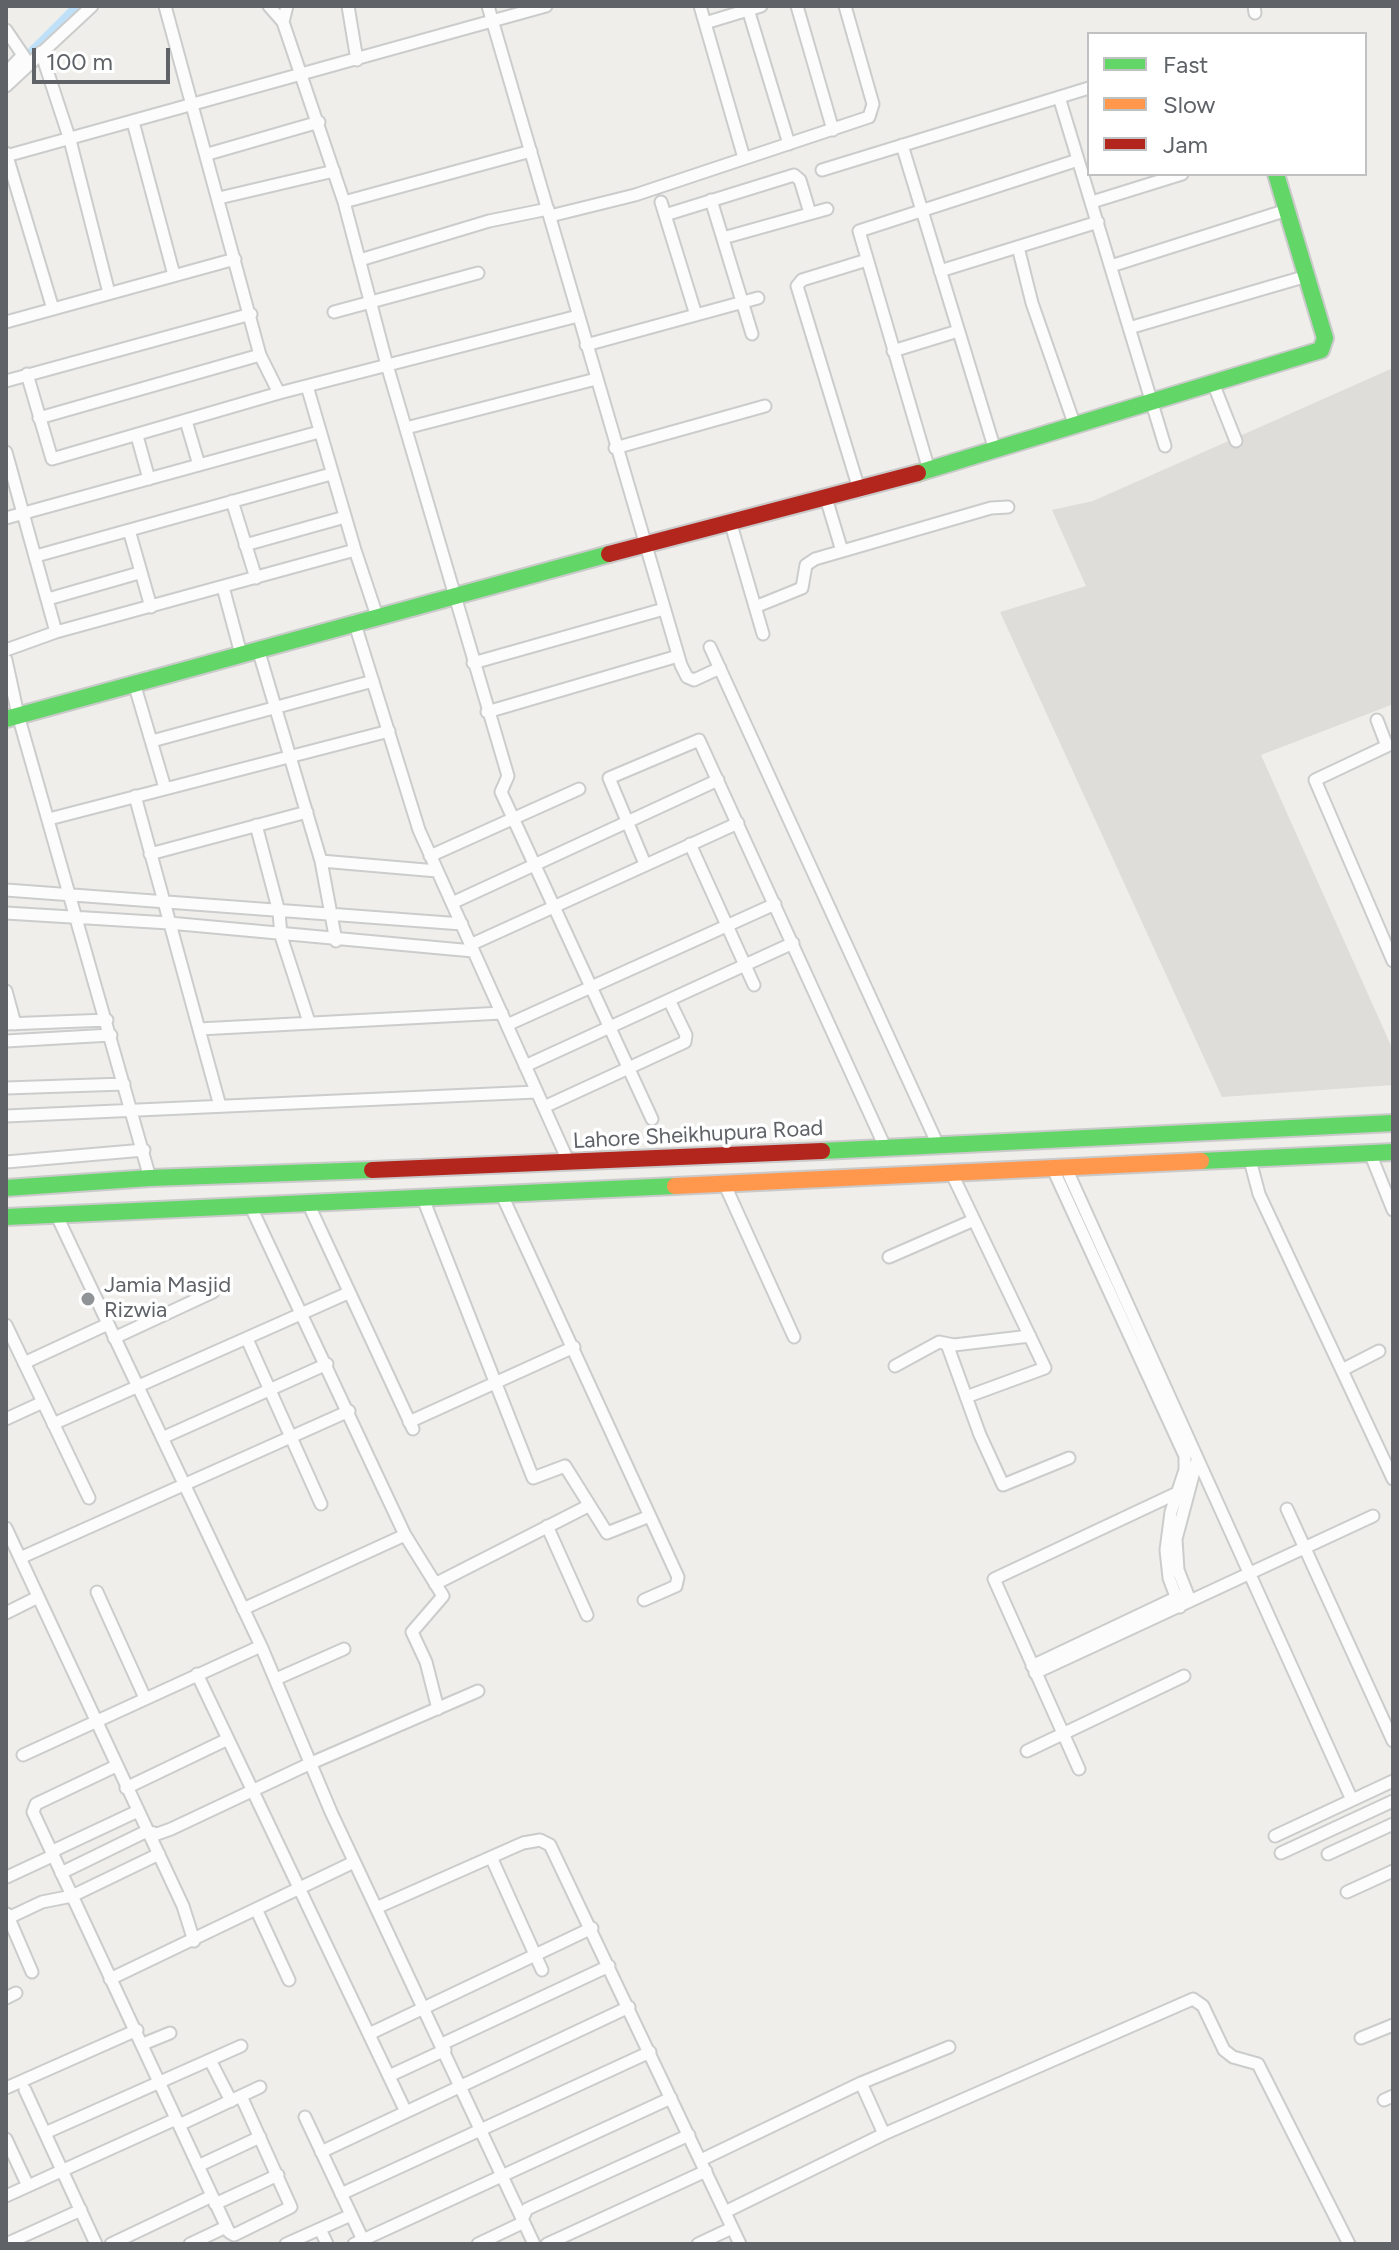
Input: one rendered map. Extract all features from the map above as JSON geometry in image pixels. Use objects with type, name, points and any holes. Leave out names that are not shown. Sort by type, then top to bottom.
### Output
[{"type":"main road","points":[[12,717],[453,594],[929,470],[1324,347],[1325,338],[1277,176]]},
{"type":"main road","name":"Lahore Sheikhupura Road","points":[[6,1188],[150,1178],[569,1163],[1393,1123]]},
{"type":"main road","points":[[6,1217],[1393,1152]]},
{"type":"street","points":[[6,73],[41,52],[92,6]]},
{"type":"street","points":[[165,6],[208,154],[260,355],[279,393]]},
{"type":"street","points":[[269,6],[283,22],[344,202],[387,365],[508,779],[501,792],[652,1119]]},
{"type":"street","points":[[283,22],[287,6]]},
{"type":"street","points":[[348,6],[357,60]]},
{"type":"street","points":[[488,6],[615,448],[684,674],[691,680],[720,668]]},
{"type":"street","points":[[53,309],[6,155],[194,106],[546,6]]},
{"type":"street","points":[[700,6],[744,158]]},
{"type":"street","points":[[705,23],[761,6]]},
{"type":"street","points":[[797,6],[833,130]]},
{"type":"street","points":[[360,260],[489,221],[635,195],[869,117],[874,109],[845,6]]},
{"type":"street","points":[[748,8],[789,144]]},
{"type":"street","points":[[6,30],[25,60]]},
{"type":"street","points":[[41,52],[70,140],[109,293]]},
{"type":"street","points":[[6,86],[25,60]]},
{"type":"street","points":[[822,170],[1087,89]]},
{"type":"street","points":[[1059,97],[1165,446]]},
{"type":"street","points":[[133,122],[174,275]]},
{"type":"street","points":[[208,154],[319,122]]},
{"type":"street","points":[[902,145],[995,450]]},
{"type":"street","points":[[344,202],[531,151]]},
{"type":"street","points":[[929,470],[860,229],[1078,160]]},
{"type":"street","points":[[219,198],[334,171]]},
{"type":"street","points":[[665,215],[795,175],[810,213]]},
{"type":"street","points":[[1092,202],[1176,176]]},
{"type":"street","points":[[711,200],[752,334]]},
{"type":"street","points":[[661,202],[696,315]]},
{"type":"street","points":[[723,238],[827,209]]},
{"type":"street","points":[[1111,266],[1287,210]]},
{"type":"street","points":[[940,271],[1098,222]]},
{"type":"street","points":[[1018,247],[1032,303],[1075,426]]},
{"type":"street","points":[[6,322],[235,259]]},
{"type":"street","points":[[859,489],[797,286],[805,279],[867,260]]},
{"type":"street","points":[[334,312],[478,273]]},
{"type":"street","points":[[1129,328],[1307,276]]},
{"type":"street","points":[[586,345],[758,298]]},
{"type":"street","points":[[6,381],[251,314]]},
{"type":"street","points":[[27,374],[52,459],[279,393],[578,316]]},
{"type":"street","points":[[893,351],[958,331]]},
{"type":"street","points":[[39,418],[260,355]]},
{"type":"street","points":[[406,428],[596,379]]},
{"type":"street","points":[[1213,383],[1236,441]]},
{"type":"street","points":[[307,386],[331,474],[377,616]]},
{"type":"street","points":[[615,448],[765,406]]},
{"type":"street","points":[[186,421],[199,465]]},
{"type":"street","points":[[6,518],[319,432]]},
{"type":"street","points":[[137,436],[149,479]]},
{"type":"street","points":[[6,452],[56,632]]},
{"type":"street","points":[[36,556],[331,474]]},
{"type":"street","points":[[826,498],[842,551]]},
{"type":"street","points":[[232,501],[256,578]]},
{"type":"street","points":[[755,607],[797,592],[806,582],[808,563],[991,508],[1008,507]]},
{"type":"street","points":[[245,545],[345,517]]},
{"type":"street","points":[[730,521],[763,634]]},
{"type":"street","points":[[129,530],[151,607]]},
{"type":"street","points":[[6,650],[56,632],[355,550]]},
{"type":"street","points":[[48,599],[139,573]]},
{"type":"street","points":[[223,587],[241,654]]},
{"type":"street","points":[[473,663],[664,609]]},
{"type":"street","points":[[354,621],[430,856],[569,1163]]},
{"type":"street","points":[[710,647],[938,1145]]},
{"type":"street","points":[[258,649],[321,861],[336,941]]},
{"type":"street","points":[[487,712],[678,656]]},
{"type":"street","points":[[6,660],[12,717],[49,819],[150,1178]]},
{"type":"street","points":[[152,741],[275,705],[373,681]]},
{"type":"street","points":[[134,683],[165,788]]},
{"type":"street","points":[[1377,720],[1387,746],[1315,780],[1393,961]]},
{"type":"street","points":[[49,819],[389,731]]},
{"type":"street","points":[[645,864],[609,780],[696,739],[738,823],[885,1147]]},
{"type":"street","points":[[452,903],[718,780]]},
{"type":"street","points":[[430,856],[579,789]]},
{"type":"street","points":[[135,796],[220,1106]]},
{"type":"street","points":[[150,854],[307,812]]},
{"type":"street","points":[[6,913],[169,923],[336,941],[471,948],[554,905],[738,823]]},
{"type":"street","points":[[256,825],[279,912],[281,936],[309,1022]]},
{"type":"street","points":[[690,844],[754,985]]},
{"type":"street","points":[[321,861],[437,871]]},
{"type":"street","points":[[6,890],[462,924]]},
{"type":"street","points":[[507,1025],[775,904]]},
{"type":"street","points":[[525,1066],[793,943]]},
{"type":"street","points":[[6,991],[10,1024],[107,1020]]},
{"type":"street","points":[[544,1107],[686,1041],[669,1000]]},
{"type":"street","points":[[199,1029],[502,1013]]},
{"type":"street","points":[[6,1041],[111,1035]]},
{"type":"street","points":[[6,1088],[124,1084]]},
{"type":"street","points":[[6,1116],[536,1092]]},
{"type":"street","points":[[6,1162],[144,1150]]},
{"type":"street","points":[[1370,1153],[1393,1210]]},
{"type":"street","points":[[1250,1160],[1259,1194],[1393,1479]]},
{"type":"street","points":[[1060,1169],[1197,1458],[1352,1800]]},
{"type":"street","points":[[1060,1169],[1185,1456],[1185,1470],[1171,1512],[1166,1557],[1183,1600]]},
{"type":"street","points":[[952,1174],[1044,1370],[966,1397]]},
{"type":"street","points":[[724,1183],[794,1337]]},
{"type":"street","points":[[501,1193],[679,1582],[644,1600]]},
{"type":"street","points":[[422,1196],[533,1478],[565,1466],[607,1533],[650,1516]]},
{"type":"street","points":[[307,1201],[411,1425],[574,1347]]},
{"type":"street","points":[[249,1204],[405,1535],[443,1599],[424,1615],[412,1634],[426,1662],[438,1709]]},
{"type":"street","points":[[56,1214],[261,1646],[309,1764],[534,2244]]},
{"type":"street","points":[[889,1257],[974,1220]]},
{"type":"street","points":[[114,1338],[213,1292]]},
{"type":"street","points":[[53,1424],[137,1385],[157,1381],[348,1293]]},
{"type":"street","points":[[24,1363],[108,1324]]},
{"type":"street","points":[[6,1325],[89,1498]]},
{"type":"street","points":[[895,1366],[937,1343],[1030,1336]]},
{"type":"street","points":[[247,1339],[321,1504]]},
{"type":"street","points":[[947,1344],[966,1397],[1005,1486],[1069,1458]]},
{"type":"street","points":[[1342,1370],[1379,1351]]},
{"type":"street","points":[[162,1438],[327,1364]]},
{"type":"street","points":[[6,1419],[43,1402]]},
{"type":"street","points":[[20,1558],[349,1411]]},
{"type":"street","points":[[1183,1600],[1176,1539],[1197,1458]]},
{"type":"street","points":[[1079,1769],[996,1587],[995,1578],[1177,1493]]},
{"type":"street","points":[[435,1584],[588,1506]]},
{"type":"street","points":[[1287,1509],[1393,1741]]},
{"type":"street","points":[[1034,1669],[1373,1516]]},
{"type":"street","points":[[547,1526],[587,1615]]},
{"type":"street","points":[[6,1528],[183,1906],[194,1941]]},
{"type":"street","points":[[243,1609],[405,1535]]},
{"type":"street","points":[[97,1592],[145,1698]]},
{"type":"street","points":[[6,1613],[38,1597]]},
{"type":"street","points":[[23,1755],[261,1646]]},
{"type":"street","points":[[276,1679],[344,1649]]},
{"type":"street","points":[[197,1674],[406,2112]]},
{"type":"street","points":[[1027,1751],[1184,1676]]},
{"type":"street","points":[[61,1873],[147,1831],[157,1834],[171,1829],[309,1764],[478,1691]]},
{"type":"street","points":[[126,1788],[228,1739]]},
{"type":"street","points":[[116,1766],[34,1805],[33,1812],[160,2079],[226,2227],[234,2235],[290,2209],[260,2137],[210,2060]]},
{"type":"street","points":[[1275,1836],[1393,1781]]},
{"type":"street","points":[[1281,1853],[1393,1801]]},
{"type":"street","points":[[7,1877],[53,1854],[57,1849],[138,1811]]},
{"type":"street","points":[[1328,1854],[1393,1824]]},
{"type":"street","points":[[376,1908],[523,1843],[546,1842],[560,1859],[740,2244]]},
{"type":"street","points":[[32,1972],[7,1917],[42,1902],[72,1896],[159,1854]]},
{"type":"street","points":[[491,1857],[542,1970]]},
{"type":"street","points":[[110,1979],[354,1862]]},
{"type":"street","points":[[1347,1892],[1393,1871]]},
{"type":"street","points":[[257,1911],[289,1980]]},
{"type":"street","points":[[369,2034],[592,1928]]},
{"type":"street","points":[[389,2076],[609,1966]]},
{"type":"street","points":[[725,2212],[884,2134],[1193,1999],[1203,2006],[1224,2050],[1258,2064],[1349,2244]]},
{"type":"street","points":[[321,2152],[629,2007]]},
{"type":"street","points":[[1361,2038],[1393,2025]]},
{"type":"street","points":[[6,2088],[137,2030]]},
{"type":"street","points":[[143,2044],[170,2033]]},
{"type":"street","points":[[45,2133],[160,2079],[241,2046]]},
{"type":"street","points":[[547,2244],[861,2083],[949,2047]]},
{"type":"street","points":[[341,2194],[650,2052]]},
{"type":"street","points":[[861,2083],[884,2134]]},
{"type":"street","points":[[6,2196],[260,2087]]},
{"type":"street","points":[[25,2090],[96,2244]]},
{"type":"street","points":[[305,2117],[351,2215],[358,2242],[671,2098]]},
{"type":"street","points":[[478,2244],[519,2225],[530,2208],[689,2135]]},
{"type":"street","points":[[198,2166],[260,2137]]},
{"type":"street","points":[[6,2139],[28,2186]]},
{"type":"street","points":[[111,2244],[278,2175]]},
{"type":"street","points":[[6,2244],[81,2210]]},
{"type":"street","points":[[294,2242],[351,2215]]},
{"type":"street","points":[[190,2244],[226,2227]]},
{"type":"street","points":[[698,2244],[732,2228]]},
{"type":"street","points":[[320,2229],[327,2244]]},
{"type":"shaded area","points":[[1393,368],[1393,709],[1391,705],[1261,755],[1393,1050],[1393,1085],[1222,1097],[1000,612],[1086,586],[1052,510],[1093,501]]},
{"type":"waterway","points":[[20,64],[78,6]]},
{"type":"traffic: fast","points":[[918,473],[1321,350],[1325,338],[1277,176]]},
{"type":"traffic: fast","points":[[6,719],[609,554]]},
{"type":"traffic: fast","points":[[822,1151],[1393,1123]]},
{"type":"traffic: fast","points":[[1201,1161],[1393,1152]]},
{"type":"traffic: fast","points":[[6,1188],[150,1178],[372,1170]]},
{"type":"traffic: fast","points":[[6,1217],[675,1186]]},
{"type":"traffic: slow","points":[[675,1186],[1201,1161]]},
{"type":"traffic: jam","points":[[609,554],[918,473]]},
{"type":"traffic: jam","points":[[372,1170],[822,1151]]},
{"type":"place","name":"Jamia Masjid Rizwia","points":[[88,1299]]}]
